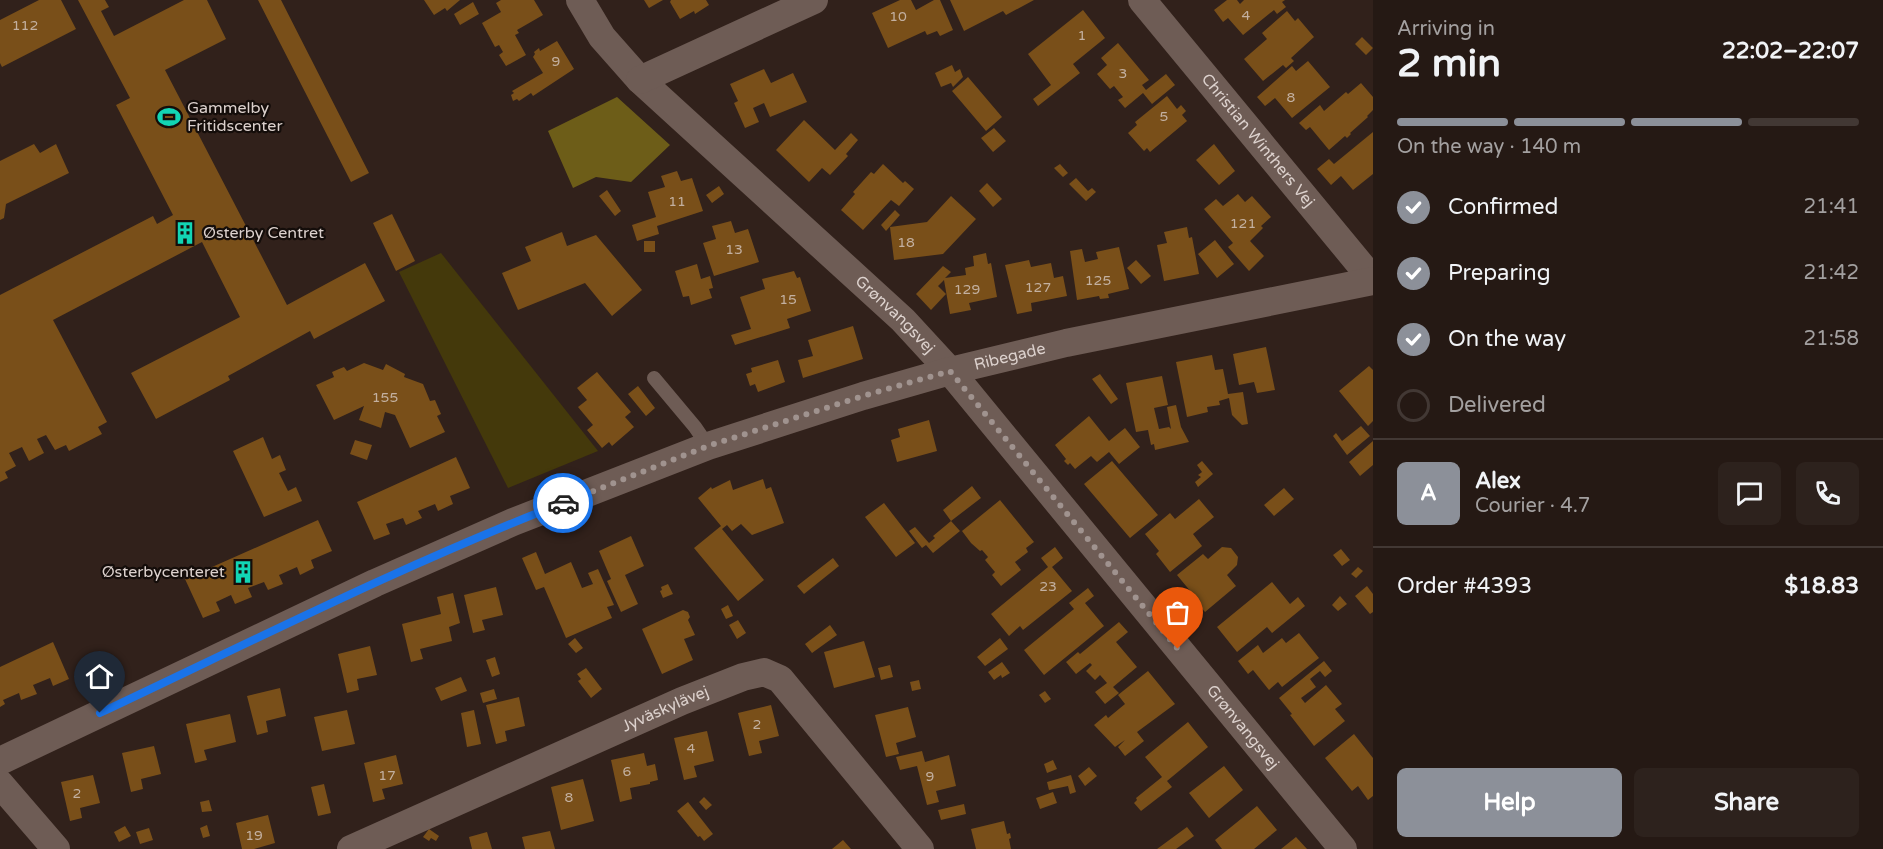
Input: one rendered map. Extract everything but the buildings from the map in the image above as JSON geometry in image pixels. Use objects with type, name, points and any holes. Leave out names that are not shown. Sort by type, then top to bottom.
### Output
[{"type":"street","name":"Grønvangsvej","points":[[580,0],[602,37],[640,80],[903,320],[950,371],[1343,849]]},
{"type":"street","points":[[640,80],[814,0]]},
{"type":"street","name":"Christian Winthers Vej","points":[[1142,0],[1373,281]]},
{"type":"street","name":"Ribegade","points":[[0,761],[375,583],[513,522],[708,446],[863,396],[950,371],[1066,343],[1373,281]]},
{"type":"street","name":"Jyväskylävej","points":[[362,847],[682,701],[743,677],[764,672],[780,679],[920,849]]},
{"type":"street","points":[[0,784],[56,849]]},
{"type":"lane","points":[[654,378],[708,446]]},
{"type":"shaded area","points":[[617,97],[670,145],[631,182],[596,177],[573,188],[548,131]]},
{"type":"shaded area","points":[[441,253],[598,451],[508,488],[399,272]]},
{"type":"way so far","points":[[563,503],[708,446],[863,396],[950,371],[1178,649]]},
{"type":"place","name":"Gammelby Fritidscenter","points":[[169,117]]},
{"type":"place","name":"Østerby Centret","points":[[185,233]]},
{"type":"place","name":"Østerbycenteret","points":[[243,572]]},
{"type":"route","points":[[100,713],[375,583],[513,522],[563,503]]}]
